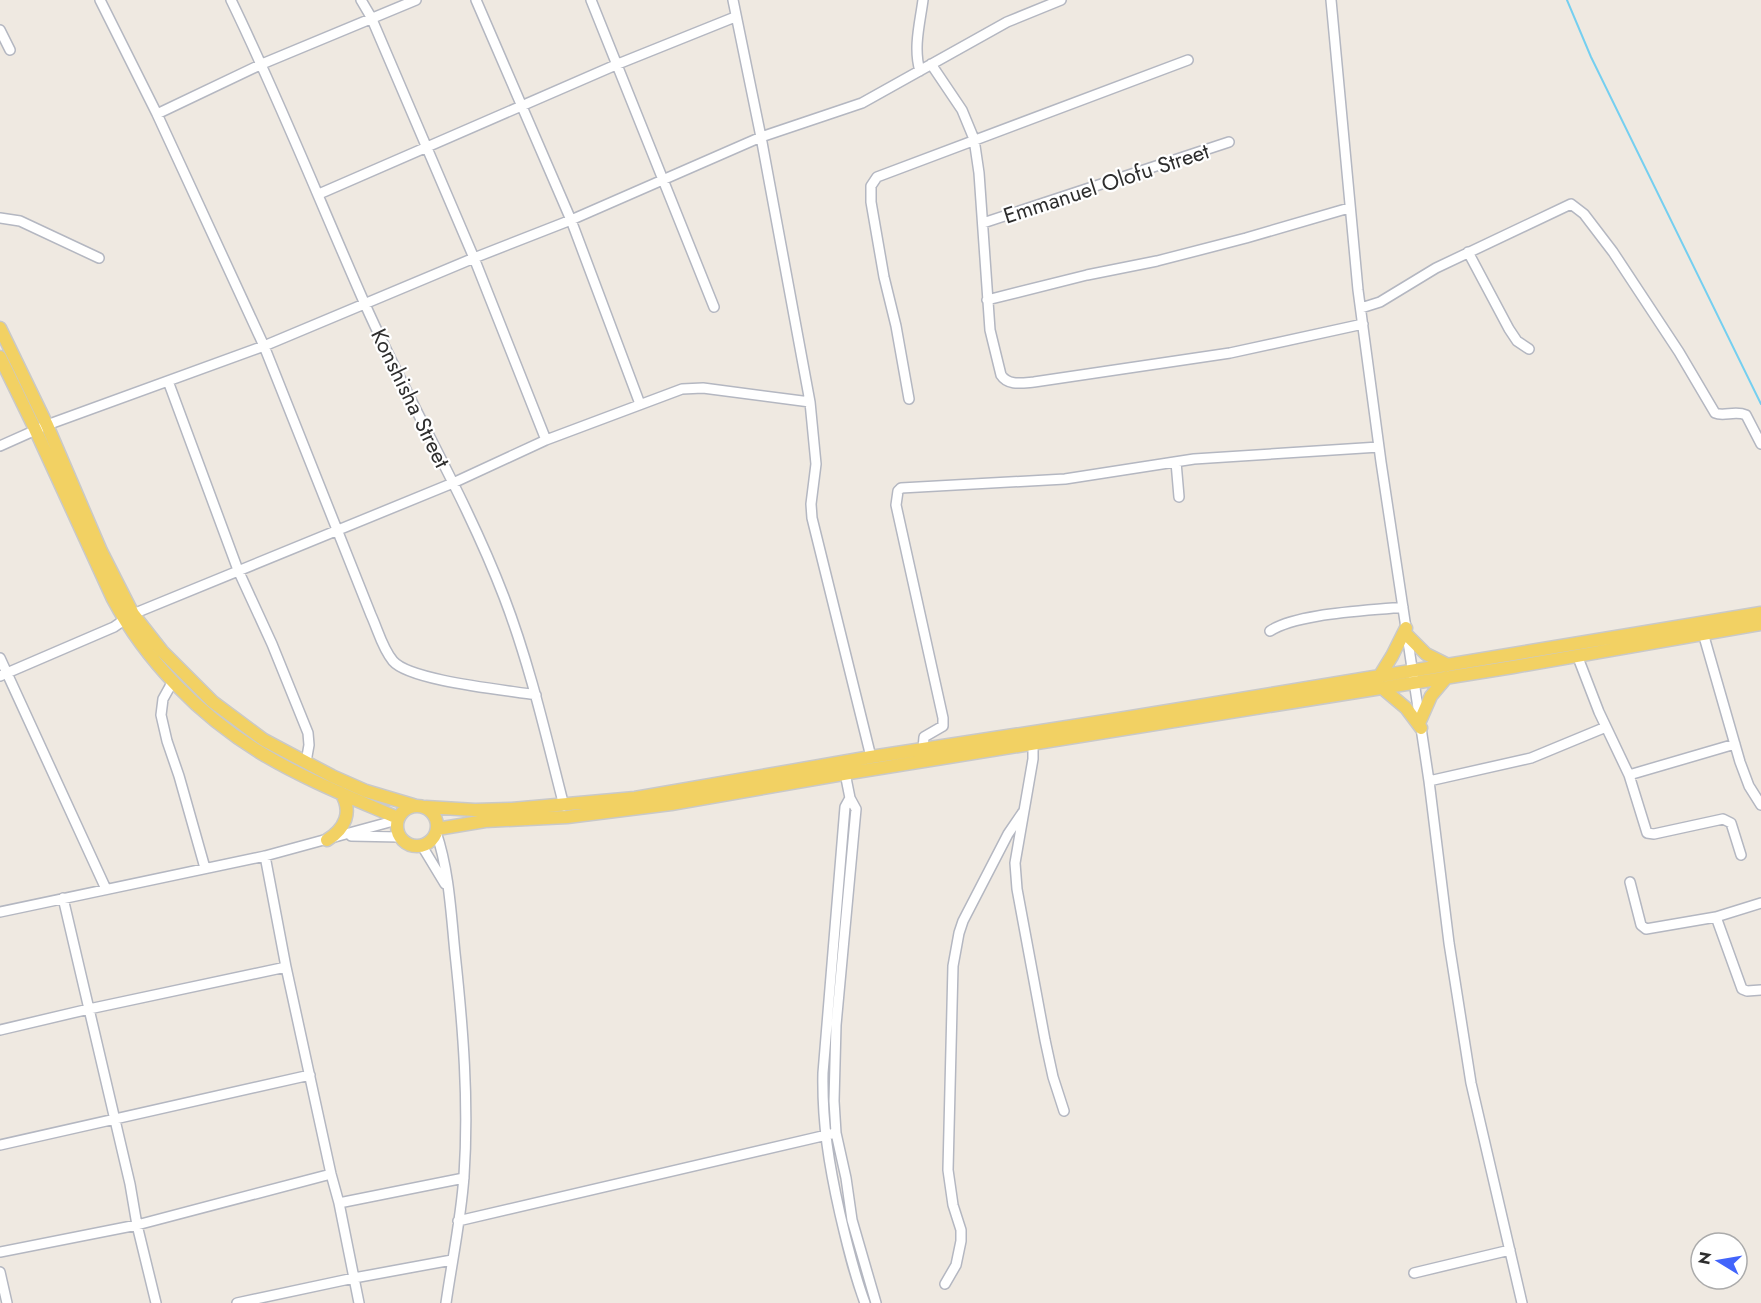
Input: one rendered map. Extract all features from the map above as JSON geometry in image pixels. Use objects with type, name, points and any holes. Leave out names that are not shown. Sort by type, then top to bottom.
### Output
[{"type":"main road","points":[[0,328],[41,427],[101,551],[128,617],[148,654],[172,681],[239,739],[272,759],[341,794],[397,819]]},
{"type":"main road","points":[[0,357],[41,427]]},
{"type":"main road","points":[[128,617],[213,702],[264,740],[366,791],[413,805],[475,810],[564,806],[844,768],[1413,677],[1637,632],[1761,613]]},
{"type":"main road","points":[[1380,682],[1406,631],[1426,654],[1448,671],[1577,655],[1761,624]]},
{"type":"main road","points":[[1380,682],[1420,724],[1431,696],[1448,671]]},
{"type":"main road","points":[[437,830],[485,821],[567,817],[652,807],[844,768],[872,757],[923,749],[1033,739]]},
{"type":"main road","points":[[327,840],[339,831],[346,820],[346,804],[341,794]]},
{"type":"main road","points":[[413,805],[404,810],[397,819],[400,837],[409,845],[422,846],[431,841],[437,830],[435,817],[426,807]]},
{"type":"street","points":[[100,0],[158,114],[264,346],[337,530],[393,662],[419,676],[536,694]]},
{"type":"street","name":"Konshisha Street","points":[[231,0],[262,64],[365,304],[453,483],[504,598],[536,694],[564,806]]},
{"type":"street","points":[[361,0],[371,17],[425,148],[474,258],[546,440]]},
{"type":"street","points":[[158,114],[262,64],[416,0]]},
{"type":"street","points":[[476,0],[571,220],[640,404]]},
{"type":"street","points":[[591,0],[714,307]]},
{"type":"street","points":[[733,0],[810,402],[816,464],[811,504],[812,518],[872,757]]},
{"type":"street","points":[[920,70],[917,47],[923,0]]},
{"type":"street","points":[[0,446],[41,427],[264,346],[664,181],[761,137],[862,103],[1007,22],[1061,0]]},
{"type":"street","points":[[1331,0],[1349,208],[1363,324],[1429,781],[1461,1030],[1522,1303]]},
{"type":"street","points":[[318,194],[618,64],[735,17]]},
{"type":"street","points":[[0,30],[10,50]]},
{"type":"street","points":[[909,399],[871,202],[871,186],[877,177],[1188,60]]},
{"type":"street","points":[[932,64],[962,110],[974,139],[979,173],[990,330],[1001,375],[1005,381],[1015,383],[1045,381],[1230,353],[1363,324]]},
{"type":"street","name":"Emmanuel Olofu Street","points":[[983,223],[1229,142]]},
{"type":"street","points":[[1361,308],[1393,295],[1437,268],[1567,204],[1576,206],[1619,261],[1679,352],[1715,412],[1722,415],[1736,412],[1746,415],[1761,444]]},
{"type":"street","points":[[987,300],[1087,275],[1157,261],[1349,208]]},
{"type":"street","points":[[0,218],[20,221],[99,258]]},
{"type":"street","points":[[1468,252],[1509,329],[1517,341],[1529,349]]},
{"type":"street","points":[[168,381],[238,570],[273,644],[308,733],[309,745],[306,762]]},
{"type":"street","points":[[4,674],[114,627],[128,617],[453,483],[546,440],[682,389],[693,388],[810,402]]},
{"type":"street","points":[[923,749],[924,737],[943,726],[943,718],[896,505],[898,491],[908,487],[1065,479],[1176,462],[1269,453],[1379,447]]},
{"type":"street","points":[[1176,462],[1179,497]]},
{"type":"street","points":[[1270,632],[1279,625],[1297,620],[1402,606]]},
{"type":"street","points":[[1703,633],[1749,786],[1761,805]]},
{"type":"street","points":[[1577,655],[1606,727],[1629,775],[1647,833],[1654,834],[1710,821],[1726,820],[1731,823],[1741,855]]},
{"type":"street","points":[[0,658],[4,674],[106,889]]},
{"type":"street","points":[[172,681],[163,699],[160,715],[206,868]]},
{"type":"street","points":[[1429,781],[1531,758],[1606,727]]},
{"type":"street","points":[[1033,739],[1016,863],[1017,889],[1045,1040],[1053,1077],[1064,1110]]},
{"type":"street","points":[[1629,775],[1735,744]]},
{"type":"street","points":[[844,768],[850,798],[856,809],[834,1062],[836,1133],[852,1220],[876,1303]]},
{"type":"street","points":[[850,798],[845,807],[823,1073],[822,1111],[851,1262],[865,1303]]},
{"type":"street","points":[[945,1284],[956,1265],[961,1240],[961,1230],[953,1206],[948,1170],[952,966],[958,933],[963,921],[1008,834],[1023,812]]},
{"type":"street","points":[[0,912],[265,856],[397,819]]},
{"type":"street","points":[[437,830],[448,888],[465,1061],[464,1178],[446,1303]]},
{"type":"street","points":[[342,836],[400,837]]},
{"type":"street","points":[[422,846],[448,888]]},
{"type":"street","points":[[265,856],[286,967],[359,1303]]},
{"type":"street","points":[[1630,882],[1641,925],[1646,928],[1716,917],[1761,903]]},
{"type":"street","points":[[63,898],[156,1303]]},
{"type":"street","points":[[1716,917],[1742,989],[1761,990]]},
{"type":"street","points":[[0,1030],[286,967]]},
{"type":"street","points":[[0,1144],[310,1075]]},
{"type":"street","points":[[458,1221],[836,1133]]},
{"type":"street","points":[[0,1252],[137,1225],[331,1174]]},
{"type":"street","points":[[339,1203],[464,1178]]},
{"type":"street","points":[[1414,1273],[1510,1250]]},
{"type":"street","points":[[237,1303],[452,1260]]},
{"type":"street","points":[[0,1272],[7,1303]]},
{"type":"waterway","points":[[1567,0],[1591,57],[1761,404]]}]
